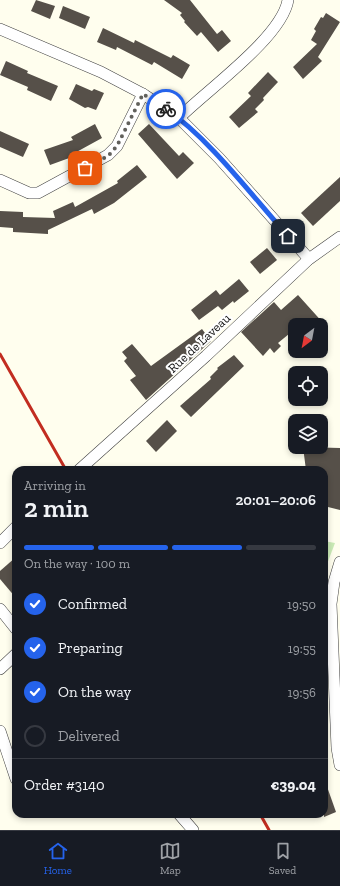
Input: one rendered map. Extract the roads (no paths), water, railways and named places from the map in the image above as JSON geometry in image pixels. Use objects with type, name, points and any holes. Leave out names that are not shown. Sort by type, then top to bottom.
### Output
[{"type":"street","points":[[179,118],[269,36],[282,18],[288,0]]},
{"type":"street","points":[[0,29],[101,72],[143,94],[179,118],[219,158],[309,259]]},
{"type":"street","points":[[0,180],[29,193],[38,193],[108,156],[117,146],[143,94]]},
{"type":"street","name":"Rue de Laveau","points":[[83,466],[206,356],[309,259],[340,237]]},
{"type":"street","points":[[0,543],[12,531]]},
{"type":"street","points":[[340,562],[334,582],[331,604],[337,748],[340,764]]},
{"type":"street","points":[[0,609],[12,624]]},
{"type":"street","points":[[0,669],[12,658]]},
{"type":"street","points":[[0,732],[12,767]]},
{"type":"street","points":[[183,818],[194,830]]},
{"type":"railway","points":[[0,354],[64,466]]},
{"type":"railway","points":[[262,818],[269,830]]}]
